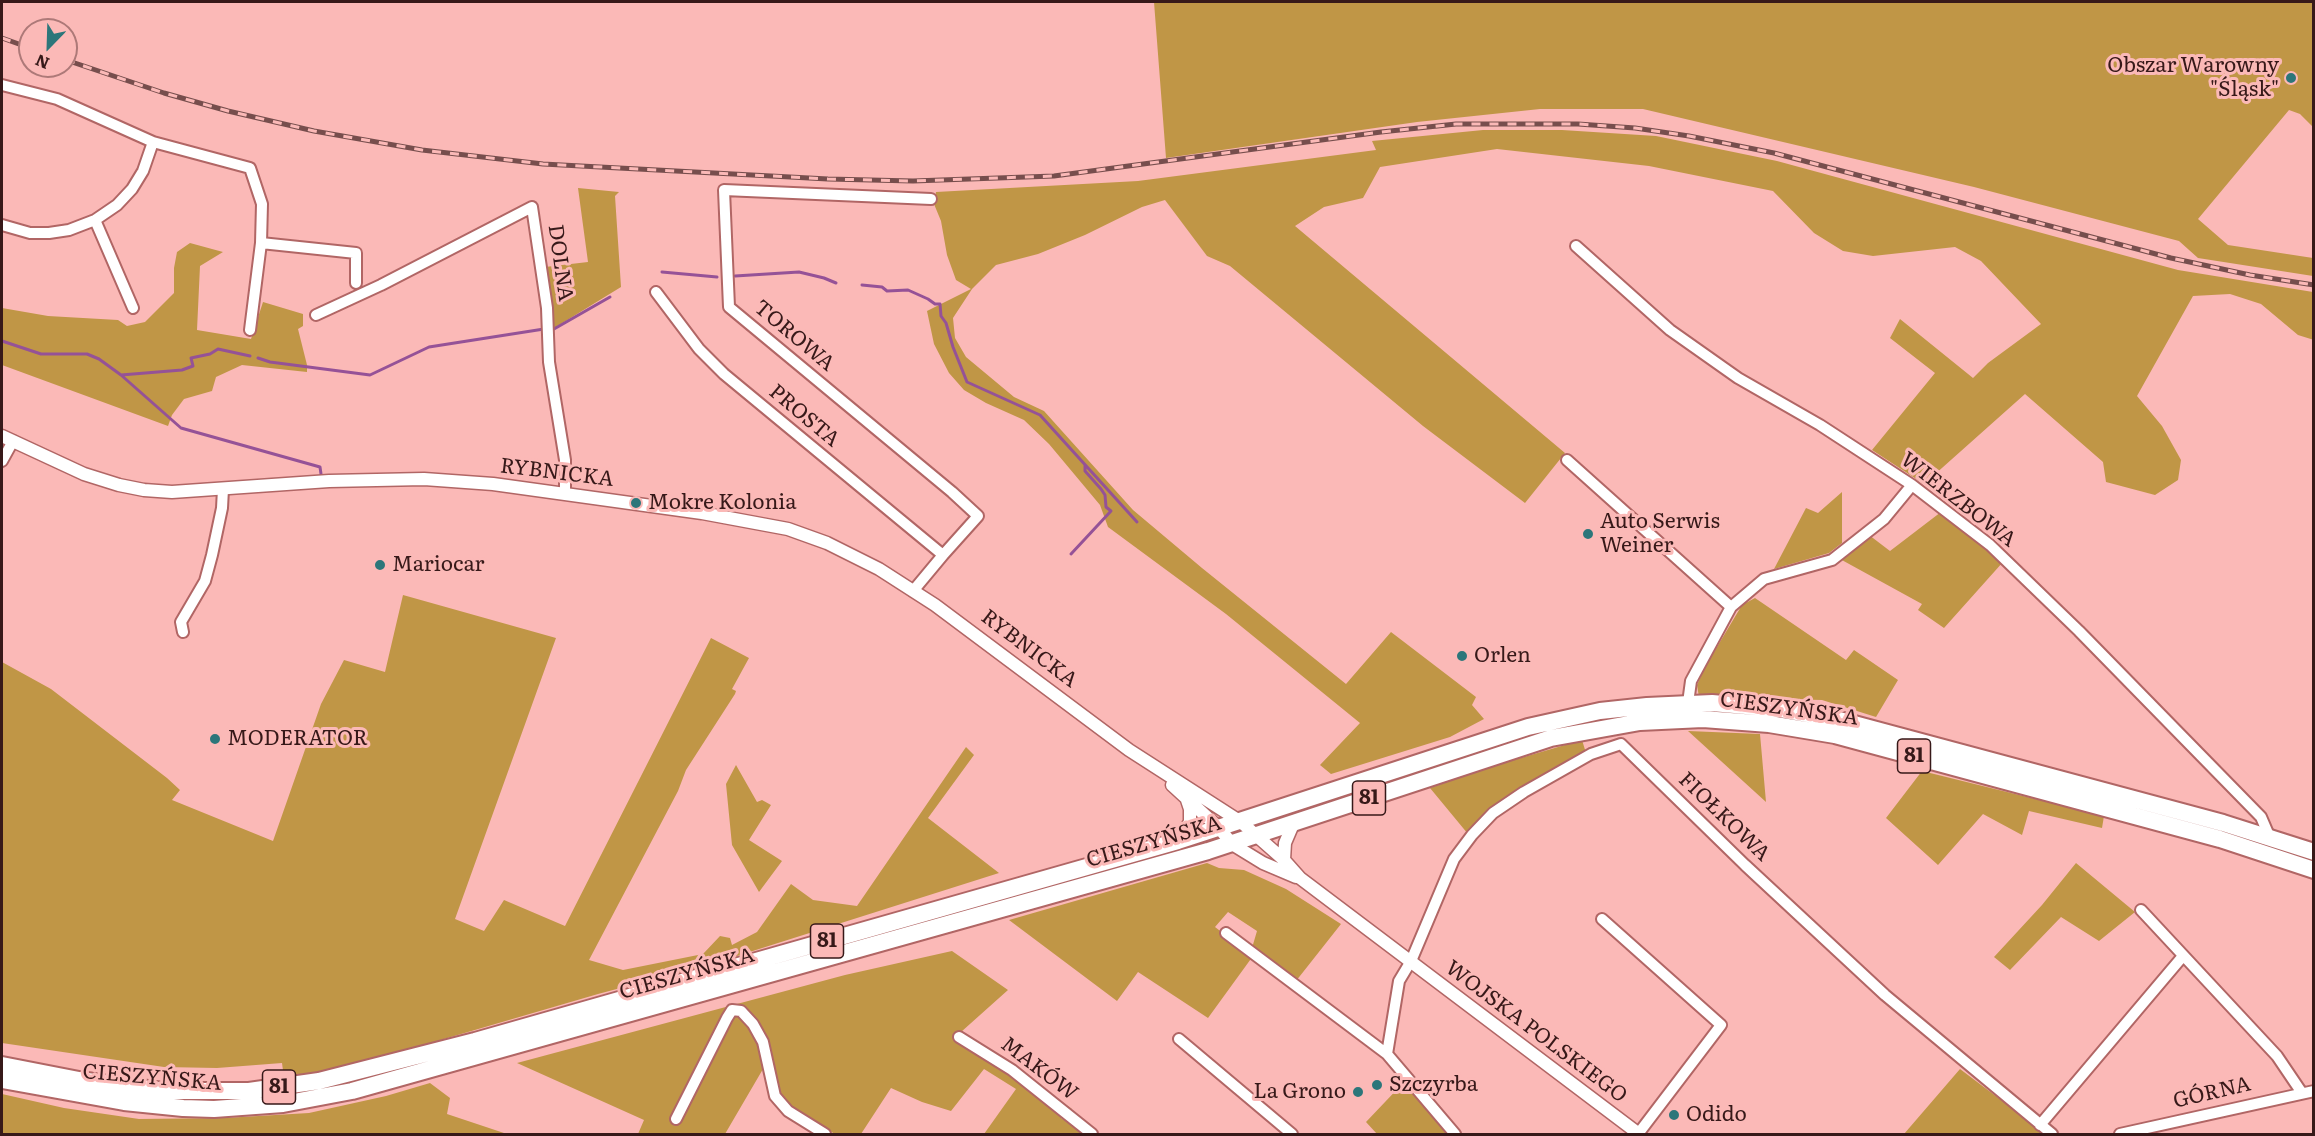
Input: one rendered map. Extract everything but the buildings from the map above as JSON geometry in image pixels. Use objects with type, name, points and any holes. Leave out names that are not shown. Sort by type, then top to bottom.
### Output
[{"type":"main road","name":"CIESZYŃSKA","points":[[2,1065],[79,1080],[163,1091],[249,1091],[319,1082],[475,1041],[1220,829],[1554,720],[1600,711],[1688,704],[1780,709],[1839,720],[2223,823],[2313,852]]},
{"type":"main road","name":"CIESZYŃSKA","points":[[2,1080],[124,1102],[214,1109],[272,1105],[352,1091],[1232,844],[1551,738],[1640,722],[1703,719],[1770,724],[1835,735],[2220,839],[2313,870]]},
{"type":"street","points":[[2,85],[57,99],[153,142],[250,168],[262,204],[261,243],[250,330]]},
{"type":"street","points":[[2,225],[30,233],[49,233],[69,230],[95,220],[117,205],[125,196],[143,171],[153,142]]},
{"type":"street","name":"TOROWA","points":[[914,591],[978,516],[729,307],[724,190],[931,199]]},
{"type":"street","name":"DOLNA","points":[[316,315],[381,285],[532,207],[547,308],[549,362],[565,460],[565,494]]},
{"type":"street","points":[[95,220],[134,308]]},
{"type":"street","points":[[261,243],[356,253],[356,283]]},
{"type":"street","name":"WIERZBOWA","points":[[1576,246],[1670,330],[1738,378],[1820,425],[1912,485],[1990,545],[2079,631],[2261,817],[2270,838]]},
{"type":"street","name":"PROSTA","points":[[656,292],[699,349],[724,374],[943,555]]},
{"type":"street","points":[[2,461],[7,438]]},
{"type":"street","name":"RYBNICKA","points":[[7,438],[84,474],[119,485],[172,492],[329,481],[419,478],[493,484],[565,494],[691,512],[788,530],[854,555],[914,591],[968,628],[1153,766],[1241,822]]},
{"type":"street","points":[[1567,460],[1731,607]]},
{"type":"street","points":[[1688,704],[1691,681],[1731,607],[1764,579],[1832,560],[1884,519],[1912,485]]},
{"type":"street","points":[[183,633],[181,621],[205,580],[212,555],[222,508],[223,489]]},
{"type":"street","name":"FIOŁKOWA","points":[[1410,960],[1454,859],[1493,813],[1556,772],[1591,754],[1621,744],[1745,865],[1885,995],[2052,1134]]},
{"type":"street","name":"RYBNICKA","points":[[1153,766],[1220,829]]},
{"type":"street","points":[[1178,841],[1190,822],[1190,809],[1186,799]]},
{"type":"street","name":"WOJSKA POLSKIEGO","points":[[1241,822],[1284,860],[1300,878],[1639,1134],[1721,1025],[1602,919]]},
{"type":"street","points":[[1284,860],[1285,843],[1294,822]]},
{"type":"street","name":"WOJSKA POLSKIEGO","points":[[1220,829],[1232,844],[1263,863],[1300,878]]},
{"type":"street","points":[[2142,910],[2277,1056],[2301,1093]]},
{"type":"street","points":[[1226,933],[1387,1054],[1455,1134]]},
{"type":"street","points":[[2040,1125],[2183,956]]},
{"type":"street","points":[[1387,1054],[1399,981],[1410,960]]},
{"type":"street","points":[[676,1119],[732,1010],[741,1011],[753,1024],[763,1042],[775,1096],[788,1111],[825,1134]]},
{"type":"street","name":"MAKÓW","points":[[959,1036],[1012,1070],[1092,1134]]},
{"type":"street","points":[[1179,1039],[1292,1134]]},
{"type":"street","name":"GÓRNA","points":[[2120,1134],[2313,1090]]},
{"type":"shaded area","points":[[1154,2],[2313,2],[2313,127],[2300,114],[2289,110],[2198,219],[2228,245],[2313,258],[2313,276],[2198,258],[2179,241],[1974,187],[1643,109],[1540,109],[1417,122],[1166,158]]},
{"type":"shaded area","points":[[1483,130],[1562,130],[1656,136],[1777,161],[2178,270],[2313,292],[2314,340],[2298,335],[2261,304],[2230,294],[2193,296],[2137,396],[2162,426],[2181,460],[2178,480],[2155,495],[2106,482],[2103,462],[2025,394],[1924,484],[1872,450],[1935,373],[1890,338],[1900,319],[1973,378],[1988,363],[2041,324],[1981,261],[1955,247],[1873,256],[1843,251],[1814,233],[1773,191],[1649,166],[1497,149],[1380,167],[1363,198],[1324,207],[1295,226],[1565,453],[1525,503],[1423,426],[1230,266],[1207,256],[1165,200],[1142,207],[1085,235],[1038,254],[996,265],[972,289],[953,318],[955,338],[966,357],[1014,397],[1044,411],[1133,510],[1346,684],[1391,632],[1476,697],[1472,705],[1484,719],[1450,737],[1331,774],[1320,765],[1360,723],[1226,614],[1108,527],[1100,505],[1049,444],[1024,420],[964,390],[949,373],[934,344],[927,311],[971,289],[956,280],[947,255],[941,221],[934,204],[936,192],[1138,181],[1376,150],[1372,141]]},
{"type":"shaded area","points":[[578,188],[619,192],[615,196],[621,287],[551,330],[545,267],[588,262]]},
{"type":"shaded area","points":[[190,243],[223,252],[200,266],[197,330],[251,339],[263,302],[303,314],[303,326],[298,329],[307,372],[242,365],[216,377],[212,391],[184,399],[172,415],[168,426],[2,365],[2,308],[48,316],[118,320],[127,326],[145,322],[174,293],[174,268],[177,252]]},
{"type":"shaded area","points":[[1842,492],[1842,543],[1829,553],[1774,569],[1806,508],[1818,513]]},
{"type":"shaded area","points":[[1941,512],[2003,562],[1944,628],[1918,610],[1922,604],[1840,559],[1869,535],[1890,551]]},
{"type":"shaded area","points":[[403,595],[556,638],[455,919],[484,931],[504,900],[565,926],[711,638],[749,658],[732,689],[736,691],[735,694],[686,770],[678,791],[589,960],[623,970],[703,954],[720,936],[730,938],[732,945],[757,932],[791,884],[813,900],[857,906],[966,747],[974,755],[928,818],[999,873],[718,962],[598,994],[358,1067],[284,1078],[282,1063],[217,1068],[164,1067],[2,1043],[2,662],[51,689],[167,778],[180,790],[172,800],[273,841],[321,704],[344,660],[385,672]]},
{"type":"shaded area","points":[[1755,598],[1846,660],[1854,650],[1898,680],[1876,717],[1822,700],[1699,697],[1697,685],[1705,667],[1742,605]]},
{"type":"shaded area","points":[[1688,731],[1760,734],[1766,802]]},
{"type":"shaded area","points":[[1582,740],[1586,753],[1468,834],[1430,788],[1490,767]]},
{"type":"shaded area","points":[[736,765],[757,802],[762,800],[771,805],[749,840],[782,861],[759,892],[732,845],[726,784]]},
{"type":"shaded area","points":[[1922,771],[2104,816],[2102,828],[2029,811],[2022,835],[1983,814],[1938,865],[1886,818]]},
{"type":"shaded area","points":[[1207,863],[1219,868],[1244,870],[1286,889],[1341,924],[1296,981],[1252,948],[1257,931],[1228,912],[1215,927],[1253,956],[1208,1018],[1138,972],[1117,1001],[1009,920]]},
{"type":"shaded area","points":[[2076,863],[2135,912],[2099,941],[2061,917],[2010,970],[1994,957],[2042,905]]},
{"type":"shaded area","points":[[952,951],[1008,990],[961,1032],[1072,1109],[1061,1118],[1084,1134],[984,1134],[1016,1089],[984,1069],[951,1111],[922,1102],[891,1088],[861,1134],[835,1134],[788,1107],[763,1069],[725,1134],[638,1134],[644,1120],[517,1063],[845,975]]},
{"type":"shaded area","points":[[1960,1069],[2042,1131],[2043,1134],[1904,1134]]},
{"type":"shaded area","points":[[1404,1082],[1450,1134],[1377,1134],[1366,1122]]},
{"type":"shaded area","points":[[430,1083],[450,1098],[447,1114],[507,1134],[2,1134],[2,1094],[64,1108],[139,1119],[225,1118],[309,1113],[386,1096]]},
{"type":"waterway","points":[[662,272],[717,277]]},
{"type":"waterway","points":[[735,276],[799,272],[836,283]]},
{"type":"waterway","points":[[862,285],[882,287],[887,291],[908,290],[935,304],[940,304],[941,316],[946,323],[967,382],[1040,415],[1137,522]]},
{"type":"waterway","points":[[554,329],[610,297]]},
{"type":"waterway","points":[[258,358],[270,362],[370,375],[429,347],[544,329]]},
{"type":"waterway","points":[[2,341],[41,354],[87,354],[99,359],[121,375],[181,428],[320,467],[321,474]]},
{"type":"waterway","points":[[121,375],[182,370],[193,366],[191,358],[210,354],[218,349],[250,356]]},
{"type":"waterway","points":[[1071,554],[1111,511],[1106,507],[1105,495],[1085,471],[1085,465]]},
{"type":"railway","points":[[2,38],[18,44]]},
{"type":"railway","points":[[78,64],[164,93],[228,111],[314,131],[422,150],[543,164],[828,179],[913,181],[1054,176],[1456,124],[1578,124],[1635,128],[1774,153],[2171,258],[2250,275],[2314,285]]},
{"type":"place","name":"Obszar Warowny \"Śląsk\"","points":[[2291,78]]},
{"type":"place","name":"Mokre Kolonia","points":[[636,503]]},
{"type":"place","name":"Auto Serwis Weiner","points":[[1588,534]]},
{"type":"place","name":"Mariocar","points":[[380,565]]},
{"type":"place","name":"Orlen","points":[[1462,656]]},
{"type":"place","name":"MODERATOR","points":[[215,739]]},
{"type":"place","name":"Szczyrba","points":[[1377,1085]]},
{"type":"place","name":"La Grono","points":[[1358,1092]]},
{"type":"place","name":"Odido","points":[[1674,1115]]}]
